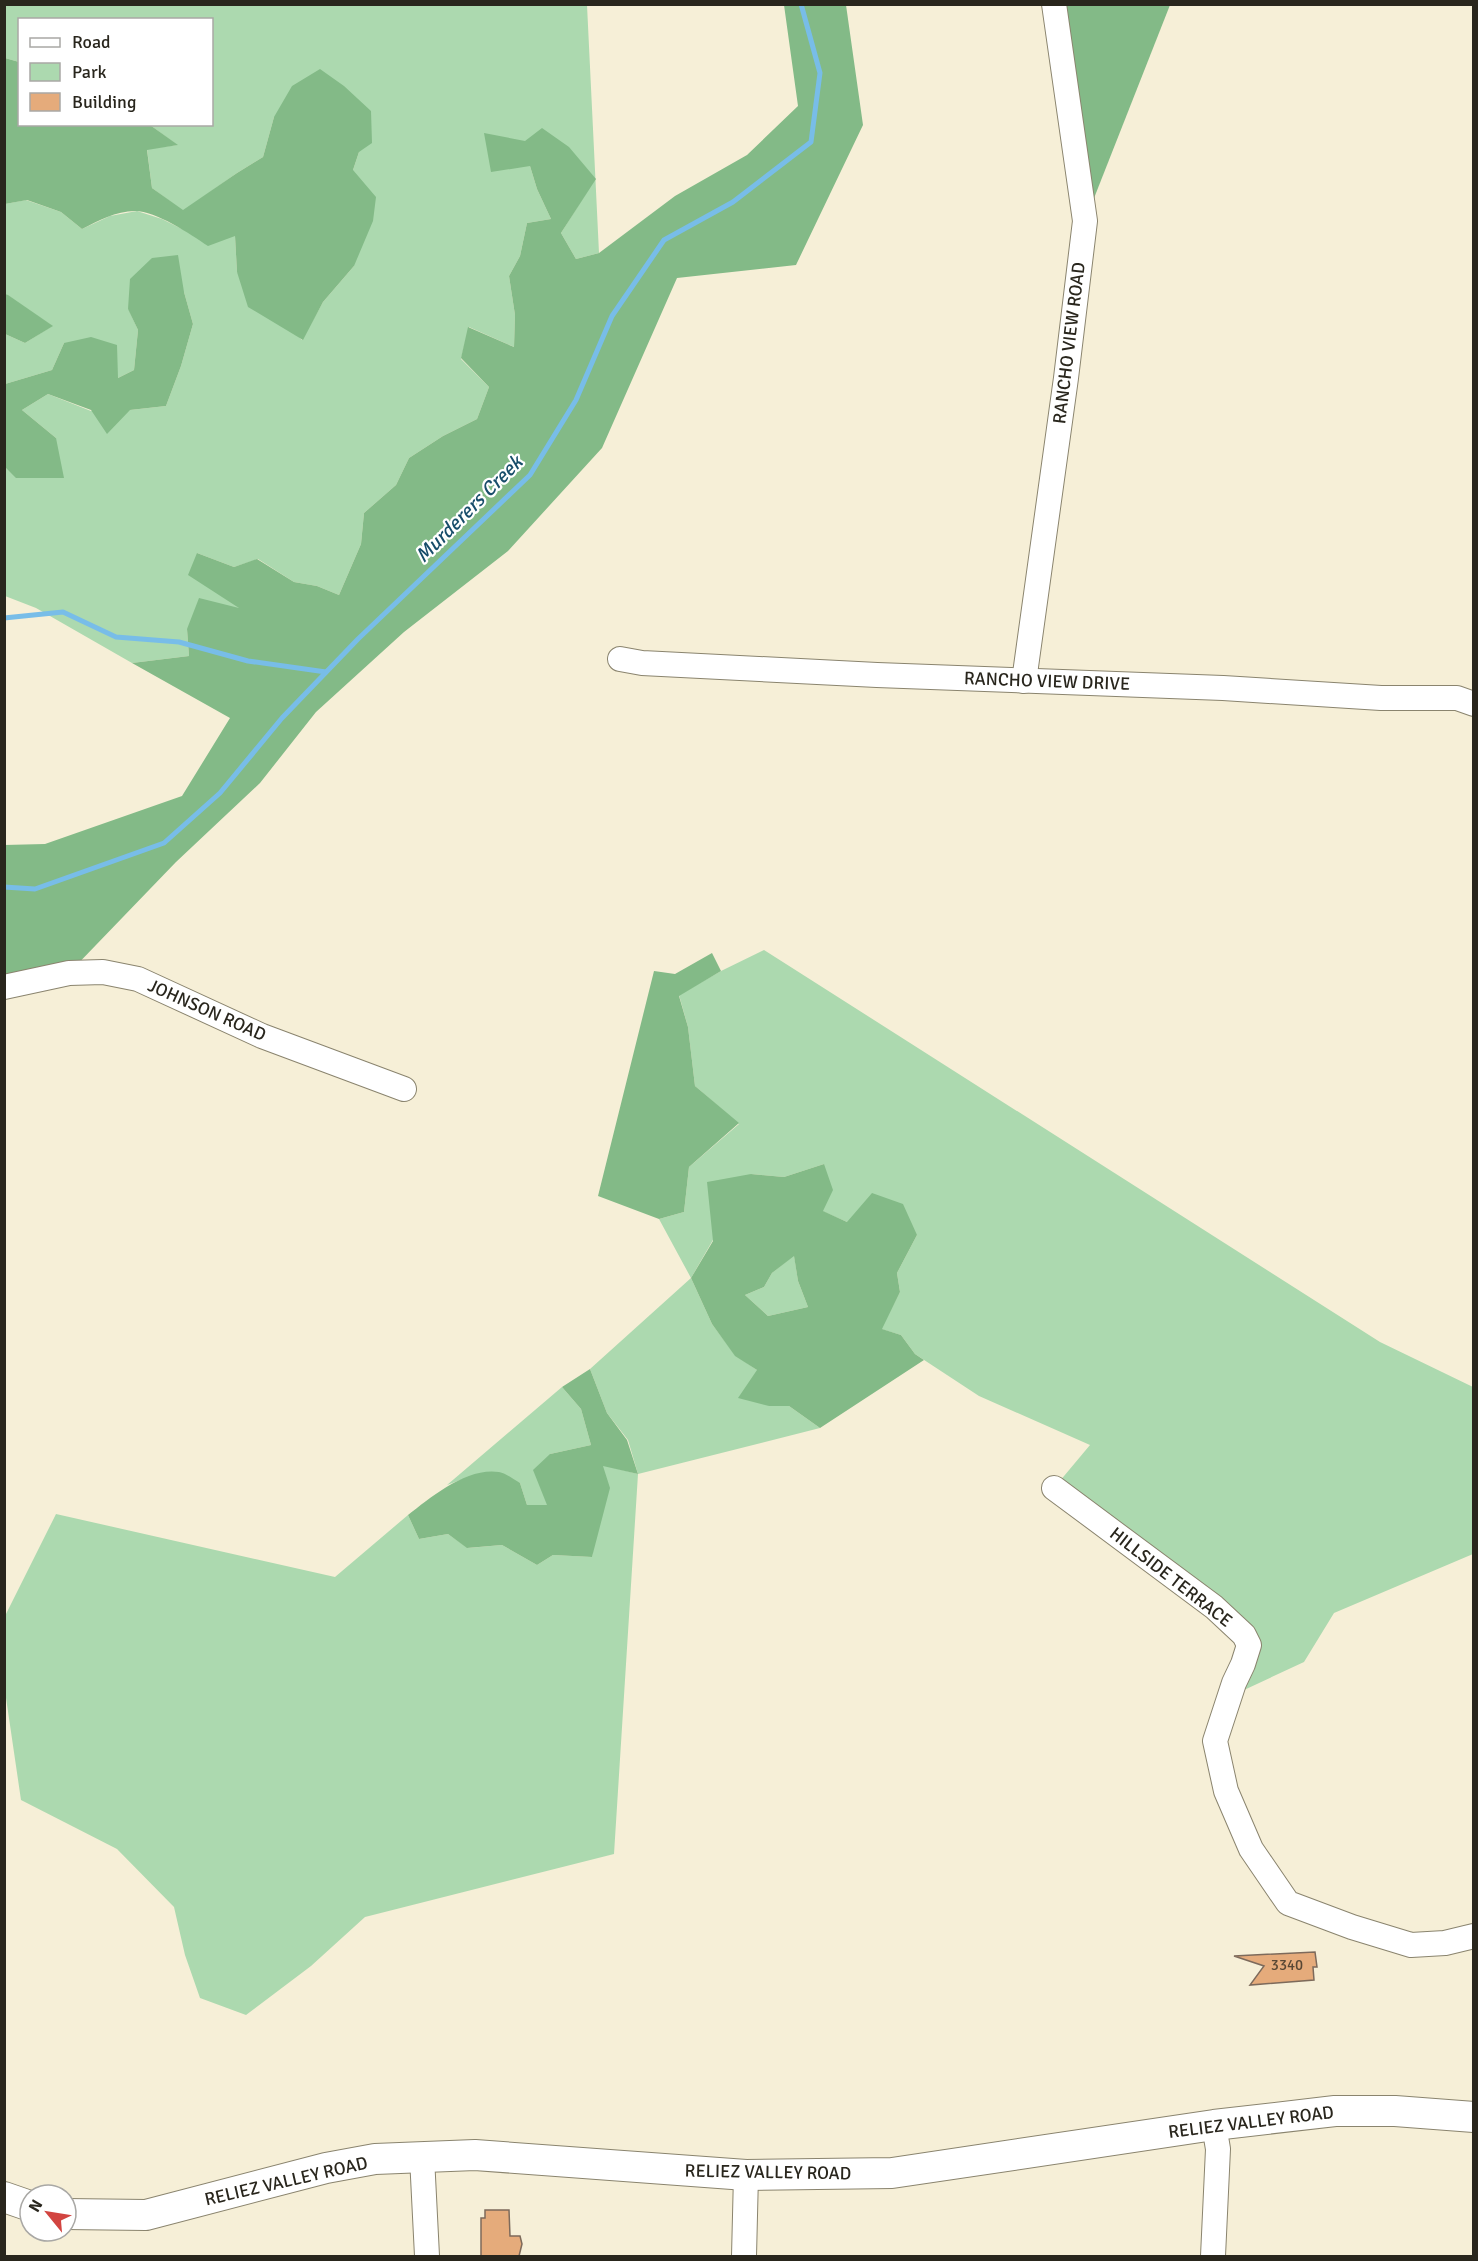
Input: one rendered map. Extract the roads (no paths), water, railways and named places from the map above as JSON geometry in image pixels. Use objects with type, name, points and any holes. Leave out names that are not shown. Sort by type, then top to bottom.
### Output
[{"type":"main road","name":"RELIEZ VALLEY ROAD","points":[[78,2214],[146,2215],[326,2168],[375,2159],[476,2155],[746,2175],[892,2173],[1214,2125],[1335,2111],[1395,2111],[1473,2117]]},
{"type":"street","name":"RANCHO VIEW ROAD","points":[[1024,681],[1066,378],[1084,221],[1054,4]]},
{"type":"street","name":"RANCHO VIEW DRIVE","points":[[620,659],[642,663],[807,672],[1223,688],[1382,698],[1457,698],[1473,704]]},
{"type":"street","name":"JOHNSON ROAD","points":[[4,987],[69,973],[104,972],[138,979],[262,1036],[404,1089]]},
{"type":"street","name":"HILLSIDE TERRACE","points":[[1054,1488],[1214,1606],[1244,1635],[1249,1645],[1215,1741],[1226,1791],[1251,1850],[1288,1903],[1352,1927],[1411,1945],[1445,1943],[1473,1936]]},
{"type":"street","points":[[1213,2256],[1218,2149],[1214,2125]]},
{"type":"street","points":[[422,2157],[427,2256]]},
{"type":"street","points":[[744,2256],[746,2175]]},
{"type":"waterway","name":"Murderers Creek","points":[[4,887],[35,889],[164,843],[220,793],[282,718],[358,639],[530,475],[576,400],[612,316],[664,240],[733,202],[811,142],[820,73],[801,4]]},
{"type":"waterway","points":[[4,618],[63,612],[116,637],[179,642],[248,661],[326,672]]}]
